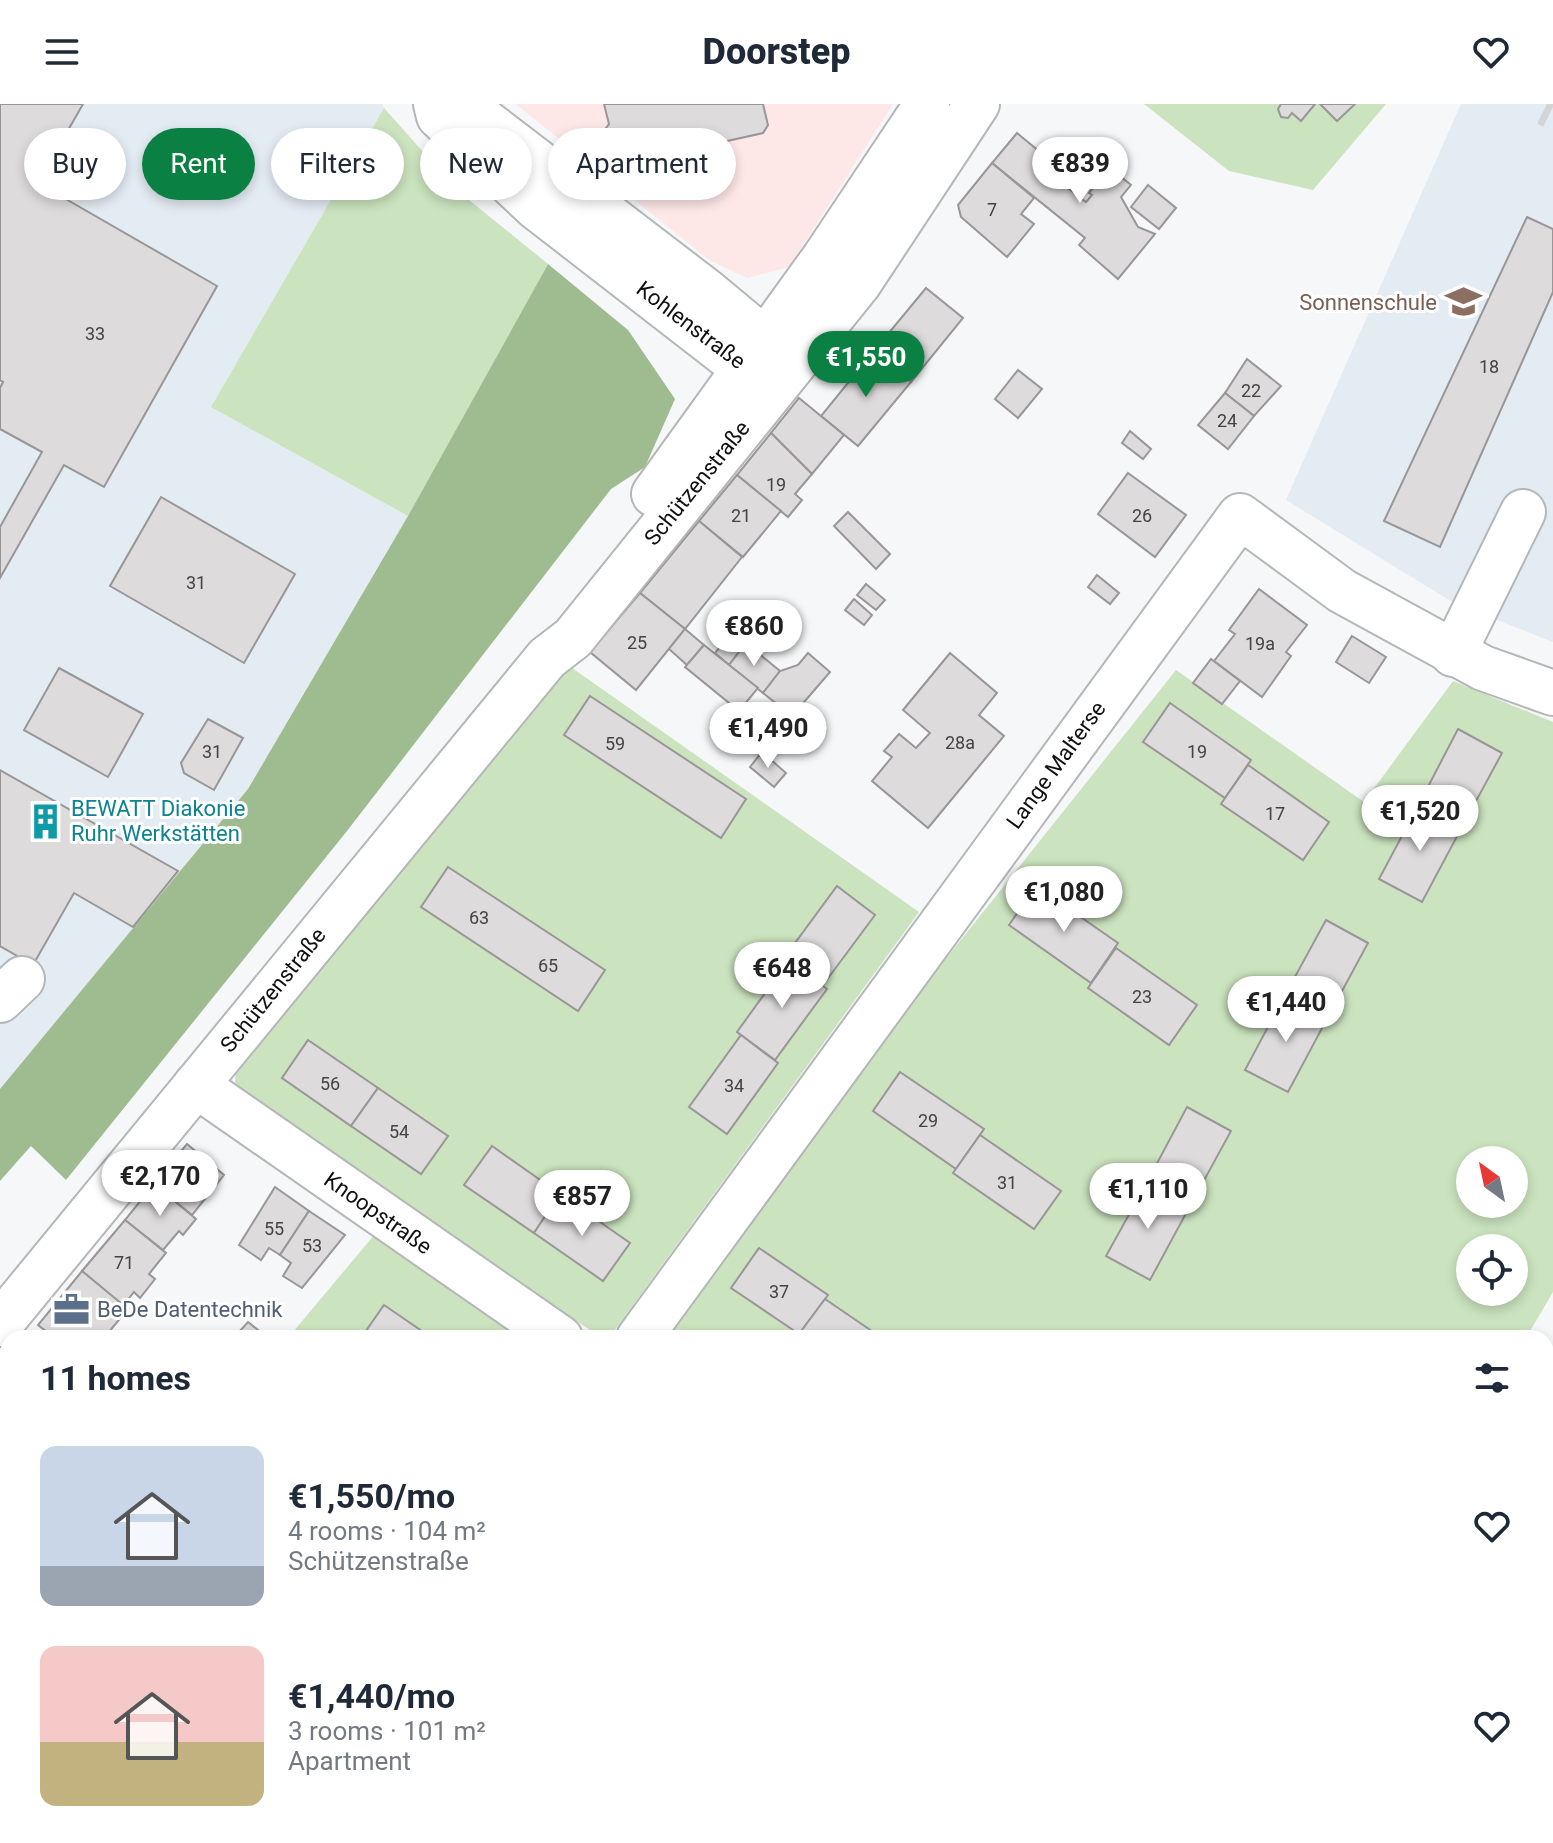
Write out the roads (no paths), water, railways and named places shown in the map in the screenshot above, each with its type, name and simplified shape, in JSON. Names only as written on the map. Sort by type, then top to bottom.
[{"type":"street","name":"Kohlenstraße","points":[[436,104],[439,116],[536,207],[765,361]]},
{"type":"street","name":"Kohlenstraße","points":[[462,104],[765,361]]},
{"type":"street","name":"Schützenstraße","points":[[0,1324],[547,658],[573,638],[765,361],[927,104]]},
{"type":"street","name":"Schützenstraße","points":[[765,361],[859,283],[977,104]]},
{"type":"street","points":[[1453,654],[1523,512]]},
{"type":"street","name":"Lange Malterse","points":[[645,1330],[1240,516],[1342,591],[1453,654],[1553,693]]},
{"type":"street","name":"Knoopstraße","points":[[196,1085],[548,1330]]},
{"type":"tunnel","points":[[1547,104],[1553,107]]},
{"type":"place","name":"Sonnenschule","points":[[1463,302]]},
{"type":"place","name":"BEWATT Diakonie Ruhr Werkstätten","points":[[45,821]]},
{"type":"place","name":"BeDe Datentechnik","points":[[71,1309]]}]
